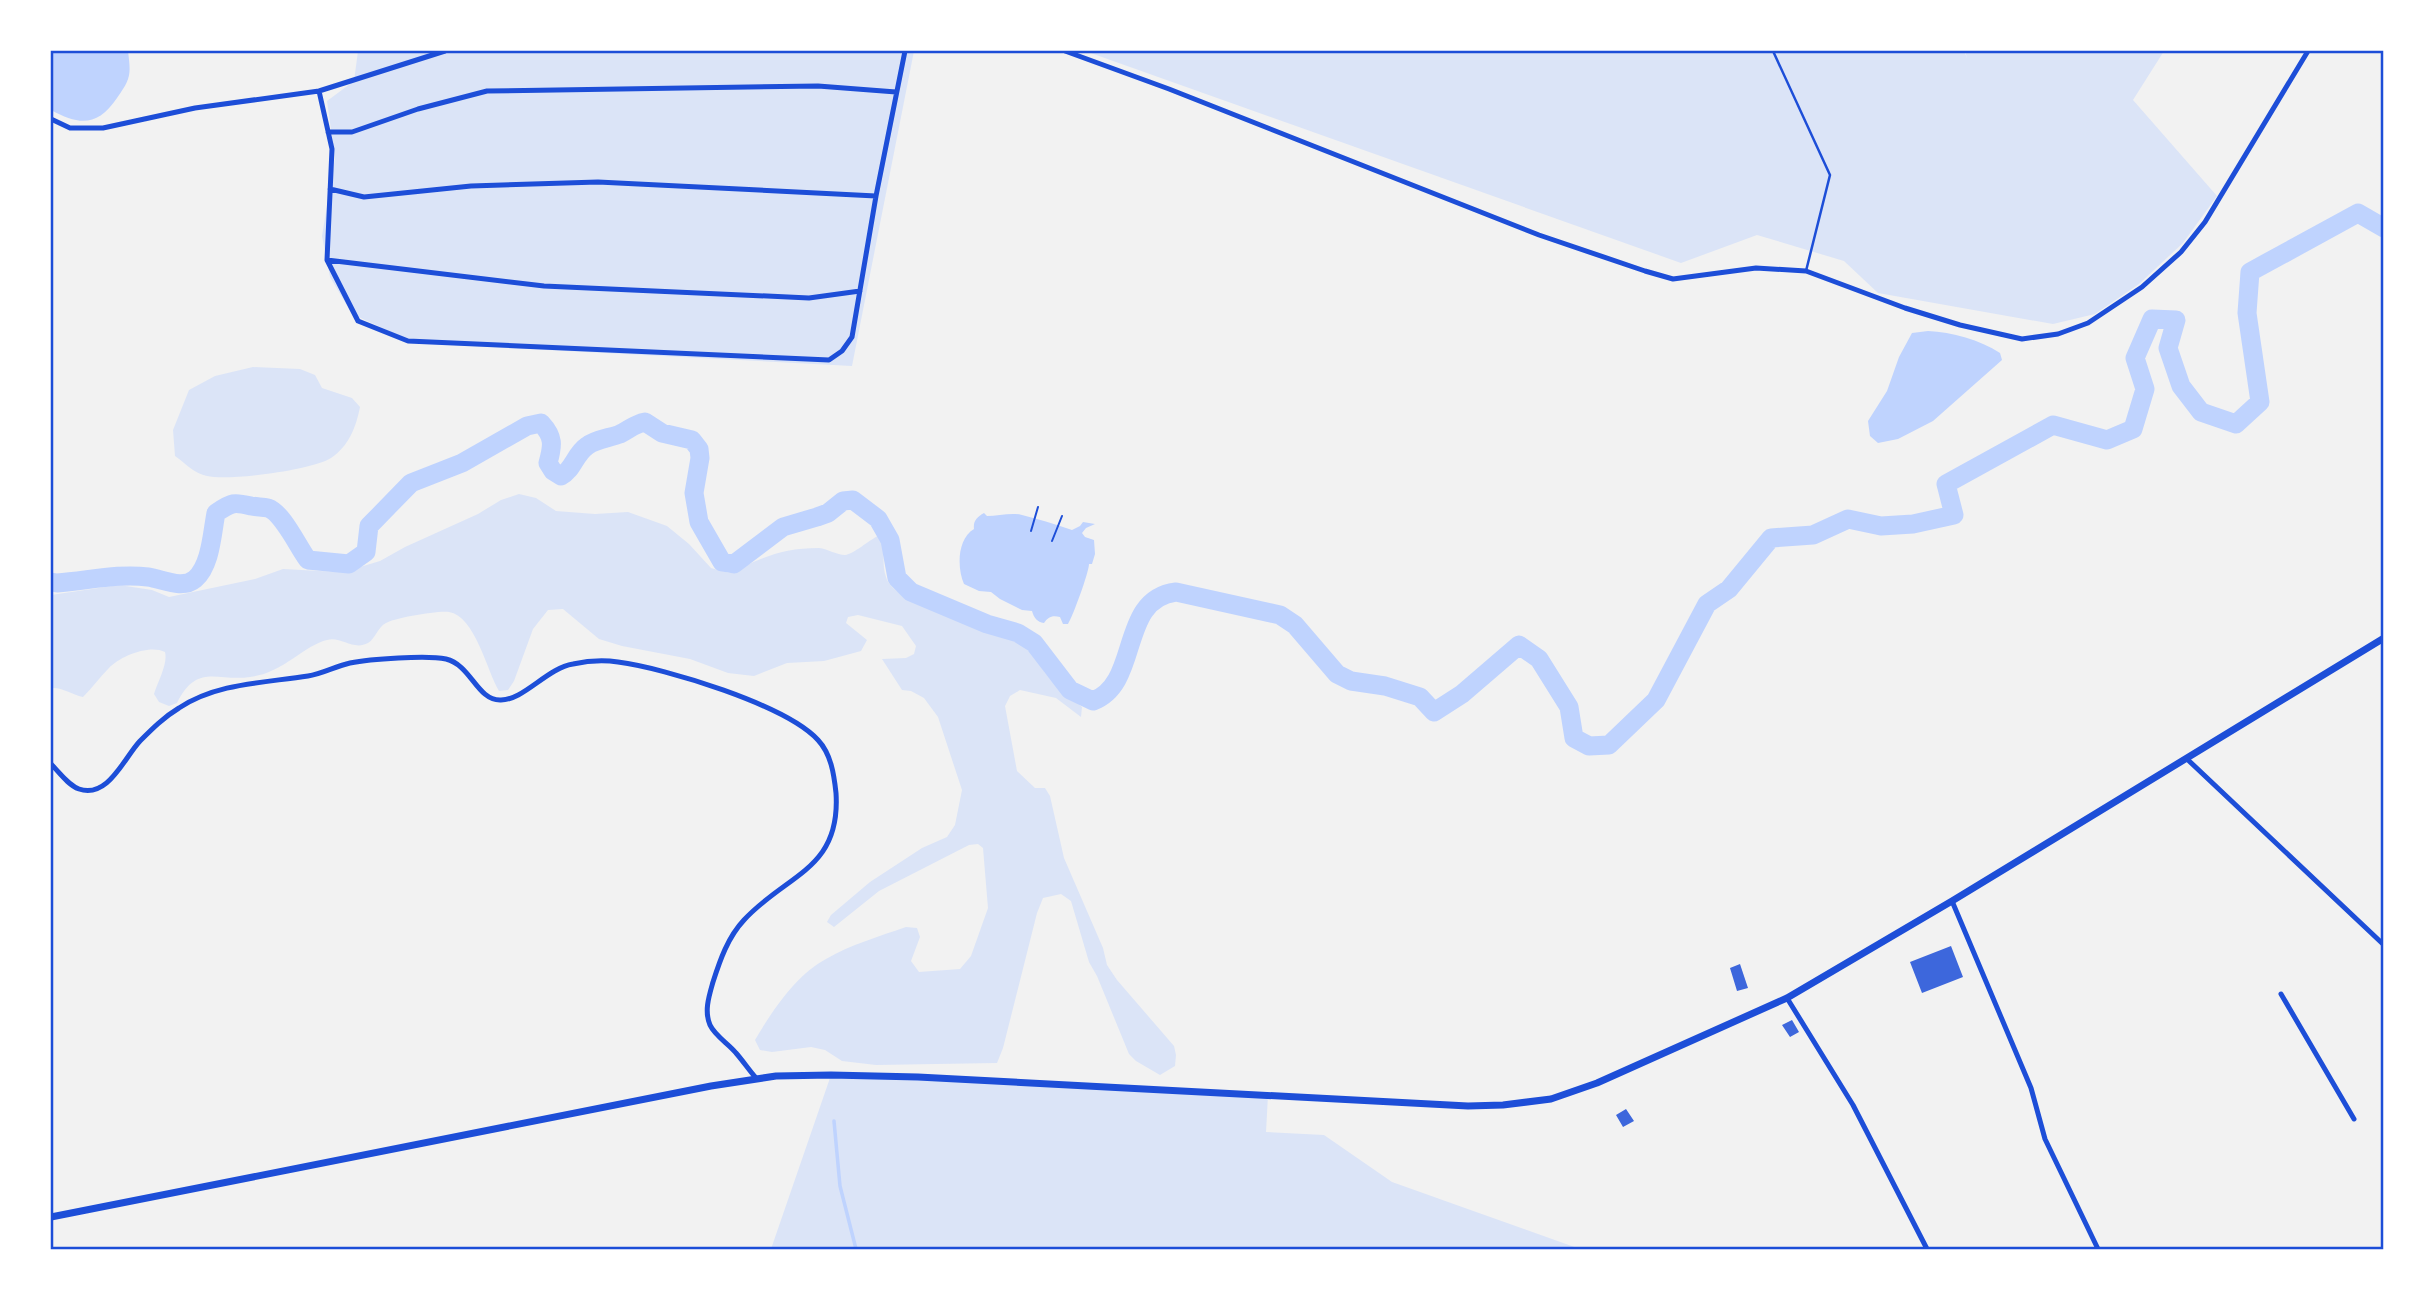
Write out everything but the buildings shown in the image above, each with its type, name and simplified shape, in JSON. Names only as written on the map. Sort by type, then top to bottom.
[{"type":"street","points":[[51,119],[70,128],[103,128],[184,109],[319,91],[445,51]]},
{"type":"street","points":[[319,91],[331,149],[327,260],[358,321],[408,341],[829,360],[842,351],[852,337],[905,51]]},
{"type":"street","points":[[1065,51],[1182,94],[1539,235],[1645,271],[1673,279],[1756,268],[1806,271],[1905,308],[2022,339],[2058,334],[2088,323],[2142,287],[2181,252],[2201,228],[2308,51]]},
{"type":"street","points":[[328,132],[352,132],[418,109],[487,91],[818,86],[896,92]]},
{"type":"street","points":[[330,189],[363,197],[471,186],[598,182],[876,196]]},
{"type":"street","points":[[327,260],[544,286],[809,298],[860,291]]},
{"type":"street","points":[[51,1217],[756,1078],[831,1075],[918,1077],[1468,1106],[1551,1099],[1597,1083],[1787,998],[1952,901],[2384,638]]},
{"type":"street","points":[[51,764],[76,788],[89,791],[101,787],[113,777],[138,744],[159,723],[199,696],[219,689],[311,676],[366,660],[443,659],[456,663],[467,671],[482,693],[501,701],[559,668],[571,664],[613,662],[667,673],[776,711],[805,727],[820,742],[831,760],[837,805],[830,838],[812,866],[744,919],[730,939],[706,1005],[710,1027],[756,1078]]},
{"type":"street","points":[[2187,759],[2384,945]]},
{"type":"street","points":[[1952,901],[2031,1088],[2045,1139],[2098,1249]]},
{"type":"street","points":[[2281,994],[2354,1118]]},
{"type":"street","points":[[1787,998],[1853,1105],[1927,1249]]},
{"type":"lane","points":[[1773,51],[1830,175],[1806,271]]},
{"type":"path","points":[[1031,531],[1038,507]]},
{"type":"path","points":[[1052,541],[1062,516]]},
{"type":"shaded area","points":[[358,51],[914,51],[852,366],[415,343],[352,314],[330,277],[322,236],[335,158],[327,101],[354,81]]},
{"type":"shaded area","points":[[1085,51],[1964,51],[1967,58],[1965,51],[2164,51],[2133,100],[2217,196],[2183,243],[2139,284],[2095,314],[2053,324],[1878,293],[1844,261],[1757,235],[1681,263]]},
{"type":"shaded area","points":[[253,367],[300,369],[315,375],[322,388],[352,398],[360,407],[354,429],[343,448],[331,458],[307,467],[233,477],[203,475],[175,456],[173,430],[189,390],[215,376]]},
{"type":"shaded area","points":[[519,494],[536,498],[556,511],[595,514],[628,512],[667,526],[689,544],[711,568],[729,573],[762,558],[794,550],[819,548],[845,555],[878,536],[884,539],[885,573],[893,588],[925,607],[1006,636],[1028,649],[1050,679],[1082,707],[1081,717],[1056,698],[1020,690],[1010,696],[1005,706],[1017,771],[1035,788],[1045,788],[1050,796],[1064,858],[1103,948],[1107,965],[1174,1046],[1175,1066],[1160,1075],[1129,1054],[1089,962],[1071,901],[1061,894],[1043,898],[1037,913],[997,1063],[876,1065],[842,1061],[825,1050],[811,1047],[772,1052],[760,1050],[755,1040],[777,1006],[805,974],[826,959],[855,945],[906,927],[917,928],[920,937],[911,961],[919,972],[960,969],[971,956],[988,908],[983,848],[978,844],[969,845],[879,891],[834,927],[827,922],[831,915],[870,882],[922,848],[947,837],[955,825],[962,790],[938,717],[924,698],[911,691],[902,690],[882,659],[906,658],[914,654],[916,646],[902,626],[858,615],[848,617],[846,623],[867,640],[861,651],[824,661],[787,663],[754,676],[728,673],[690,659],[599,639],[563,609],[548,610],[533,629],[514,681],[508,690],[499,691],[466,623],[449,612],[436,612],[386,623],[363,645],[332,639],[321,642],[261,675],[200,678],[192,682],[177,703],[169,706],[159,702],[154,694],[165,662],[165,652],[159,650],[144,650],[120,659],[83,697],[51,688],[51,595],[119,585],[152,590],[169,597],[255,579],[283,569],[339,572],[380,561],[478,514],[501,500]]},
{"type":"shaded area","points":[[831,1075],[1268,1095],[1266,1132],[1324,1135],[1392,1182],[1580,1249],[771,1249]]},
{"type":"water","points":[[51,51],[128,51],[130,71],[127,81],[103,114],[88,120],[71,119],[51,110]]},
{"type":"water","points":[[1928,331],[1975,341],[2000,353],[2002,360],[1933,421],[1898,439],[1878,443],[1870,436],[1868,421],[1887,391],[1899,357],[1912,333]]},
{"type":"water","points":[[984,513],[987,516],[1018,514],[1072,530],[1083,522],[1095,524],[1082,533],[1094,540],[1095,554],[1068,624],[1063,624],[1057,616],[1050,617],[1044,623],[1039,622],[1032,611],[1022,610],[991,592],[979,591],[964,584],[960,570],[960,554],[964,540],[974,529],[976,520]]},
{"type":"waterway","points":[[51,582],[125,576],[148,577],[178,584],[190,582],[204,566],[216,513],[237,504],[274,511],[285,523],[308,560],[349,564],[366,552],[369,526],[411,483],[462,463],[527,426],[541,423],[545,428],[551,442],[548,463],[553,471],[561,476],[583,449],[645,422],[662,433],[692,440],[699,449],[694,493],[699,522],[722,562],[734,564],[783,527],[828,513],[843,501],[853,500],[878,519],[890,540],[897,578],[911,592],[987,624],[1018,633],[1034,643],[1070,690],[1093,701],[1108,691],[1118,677],[1145,609],[1158,598],[1176,592],[1280,615],[1295,625],[1337,674],[1351,681],[1385,686],[1420,697],[1434,712],[1462,694],[1519,645],[1539,659],[1569,707],[1574,738],[1589,746],[1609,745],[1656,700],[1707,604],[1729,589],[1771,538],[1813,535],[1848,519],[1881,526],[1913,524],[1954,515],[1946,484],[2053,425],[2107,440],[2133,429],[2145,389],[2135,358],[2152,319],[2176,320],[2168,348],[2181,386],[2201,412],[2236,424],[2260,402],[2247,313],[2250,272],[2358,213],[2384,228]]},
{"type":"waterway","points":[[834,1121],[840,1186],[856,1249]]}]
